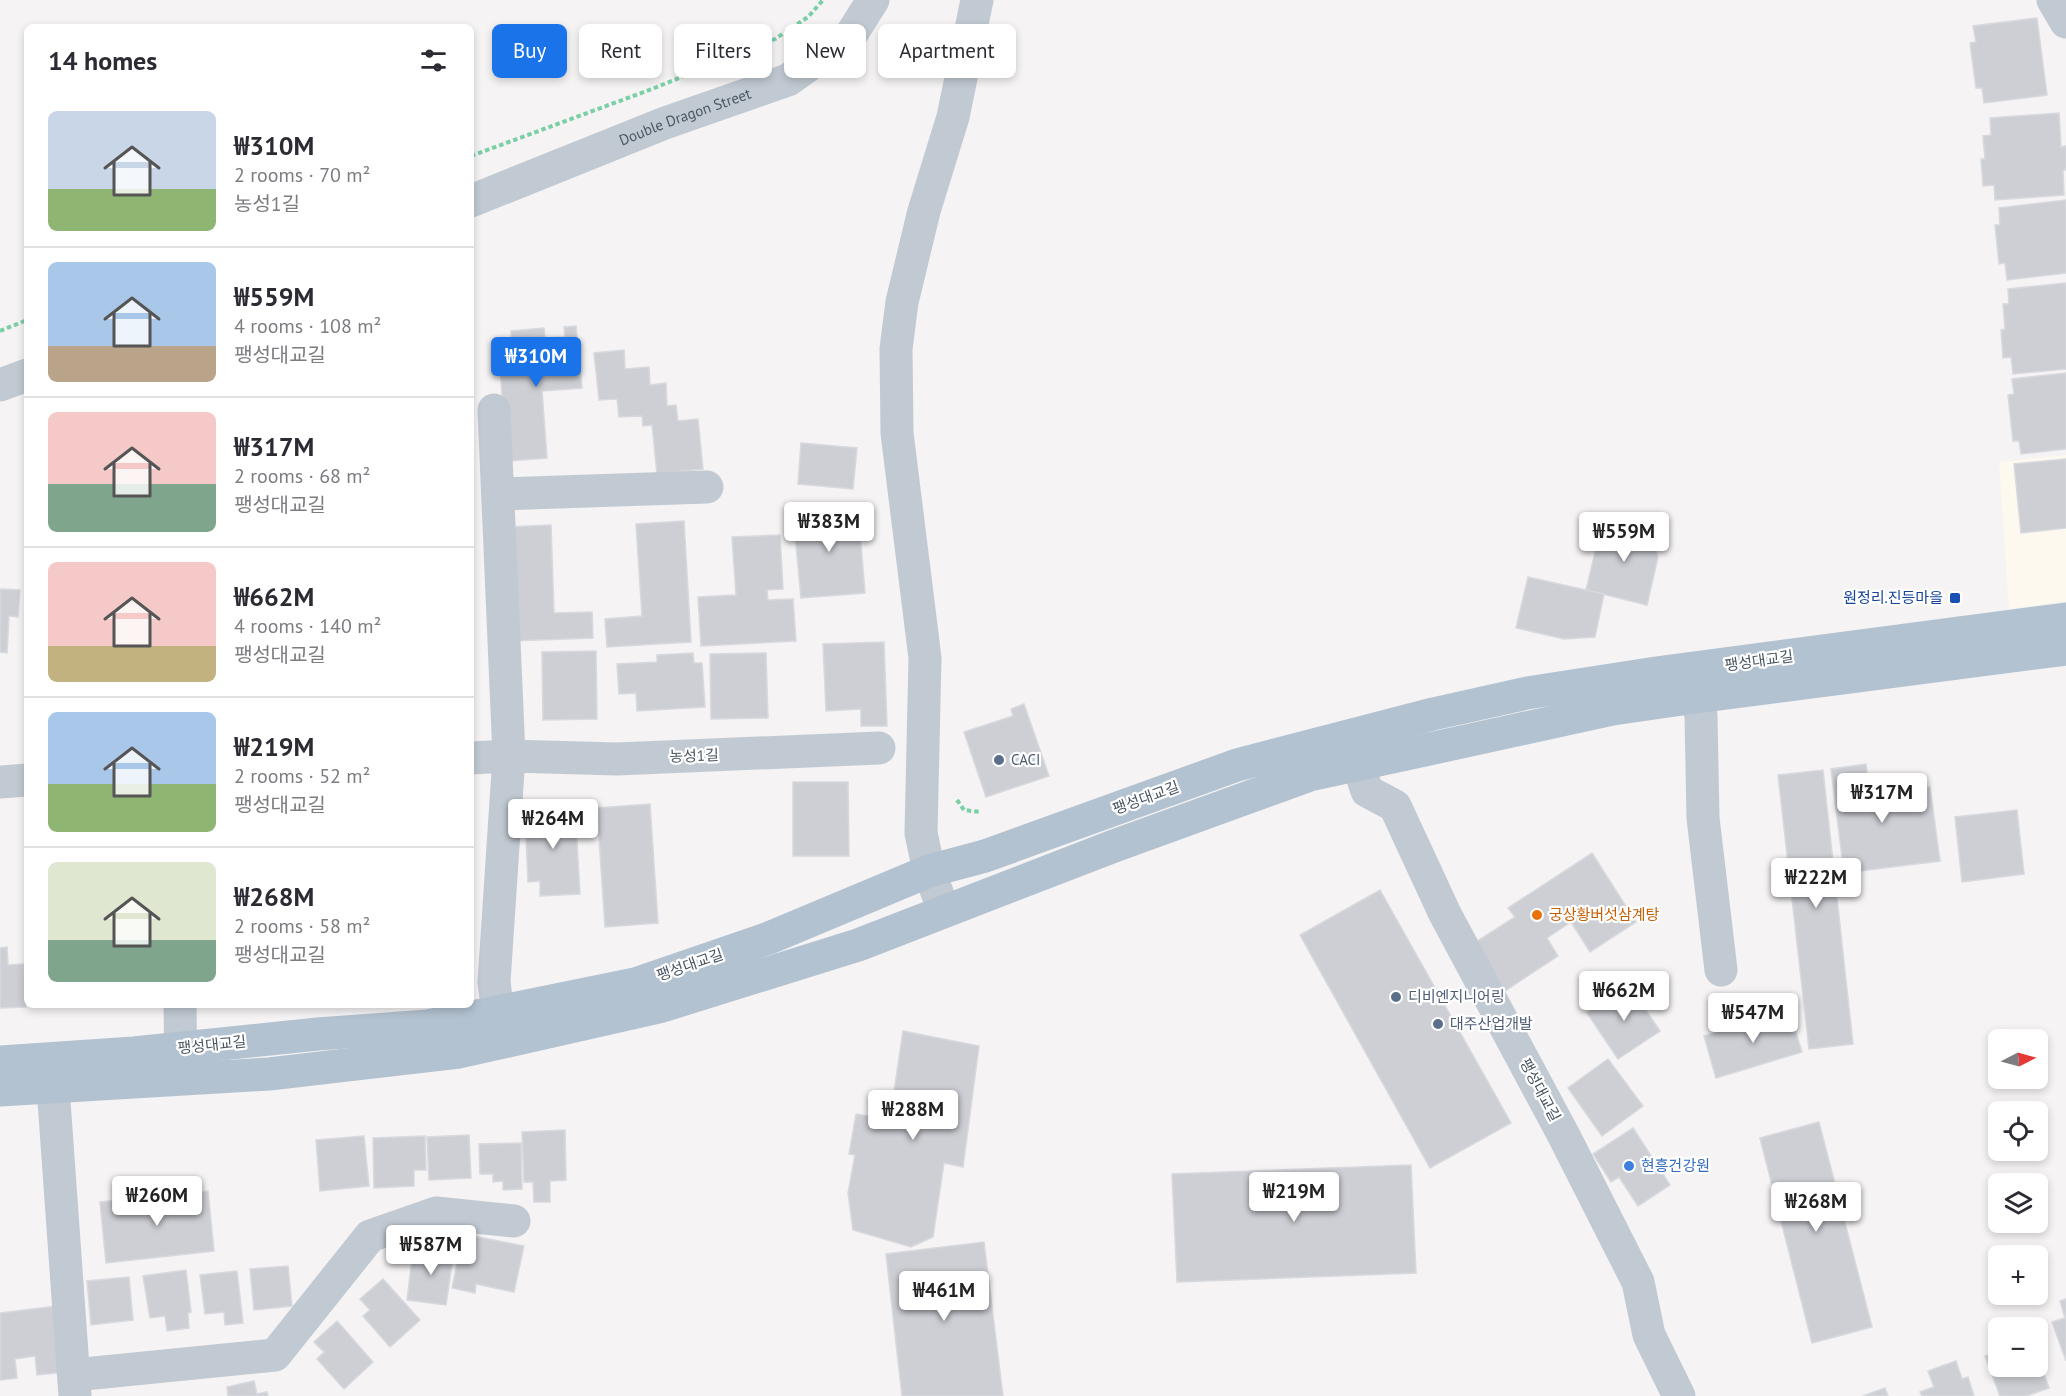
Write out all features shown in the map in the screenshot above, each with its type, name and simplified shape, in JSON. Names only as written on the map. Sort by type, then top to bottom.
[{"type":"main road","name":"팽성대교길","points":[[0,1062],[52,1072],[180,1064],[318,1034],[428,1026],[503,1027],[769,938],[929,872],[985,856],[1237,765],[1354,750],[1433,714],[1527,693],[1696,683],[1957,632],[2066,619]]},
{"type":"main road","points":[[1696,683],[2066,649]]},
{"type":"main road","points":[[503,1027],[659,1007],[858,945],[1114,846],[1310,775],[1354,750]]},
{"type":"main road","points":[[0,1090],[52,1072]]},
{"type":"street","name":"Double Dragon Street","points":[[474,200],[665,123],[788,80],[851,35],[873,0]]},
{"type":"street","points":[[944,911],[929,872],[921,833],[925,658],[897,433],[896,349],[903,302],[924,211],[953,117],[976,0]]},
{"type":"street","points":[[2053,0],[2066,22]]},
{"type":"street","points":[[0,385],[24,376]]},
{"type":"street","points":[[494,410],[509,756],[494,982],[503,1027]]},
{"type":"street","points":[[498,494],[707,487]]},
{"type":"street","points":[[1696,683],[1701,716],[1703,818],[1721,970]]},
{"type":"street","name":"농성1길","points":[[474,758],[509,756],[617,759],[879,748]]},
{"type":"street","name":"팽성대교길","points":[[1354,750],[1367,791],[1395,806],[1445,914],[1563,1134],[1638,1282],[1649,1335],[1679,1396]]},
{"type":"street","points":[[0,782],[24,780]]},
{"type":"street","points":[[180,1008],[180,1064]]},
{"type":"street","points":[[52,1072],[75,1386],[275,1355],[370,1236],[436,1213],[514,1221]]},
{"type":"path","points":[[474,155],[652,89],[775,39],[808,17],[824,0]]},
{"type":"path","points":[[0,331],[24,321]]},
{"type":"shaded area","points":[[2066,455],[2066,601],[2009,609],[1999,462]]},
{"type":"building","points":[[2037,18],[2047,95],[1984,103],[1982,88],[1976,88],[1970,43],[1976,42],[1973,26]]},
{"type":"building","points":[[2059,113],[2061,147],[2066,146],[2066,170],[2063,170],[2064,195],[1995,200],[1994,185],[1983,186],[1981,159],[1985,159],[1983,136],[1991,135],[1990,118]]},
{"type":"building","points":[[2066,200],[2066,273],[2007,280],[2005,263],[1999,264],[1995,225],[2000,225],[1999,208]]},
{"type":"building","points":[[2066,283],[2066,369],[2013,374],[2011,357],[2003,358],[2001,330],[2005,329],[2003,304],[2009,304],[2008,289]]},
{"type":"building","points":[[576,326],[582,388],[542,391],[547,458],[507,461],[500,368],[533,365],[531,349],[512,351],[511,331],[544,328],[545,338],[565,337],[564,327]]},
{"type":"building","points":[[624,350],[625,369],[649,367],[650,385],[666,383],[667,406],[676,405],[678,421],[698,419],[703,469],[657,474],[652,425],[643,426],[642,416],[619,417],[617,399],[599,400],[594,353]]},
{"type":"building","points":[[2066,373],[2066,449],[2021,454],[2019,441],[2013,441],[2008,395],[2014,394],[2012,379]]},
{"type":"building","points":[[801,443],[857,448],[853,489],[798,484]]},
{"type":"building","points":[[2066,459],[2066,528],[2021,533],[2014,464]]},
{"type":"building","points":[[858,507],[865,593],[801,598],[793,513]]},
{"type":"building","points":[[1603,519],[1650,530],[1658,557],[1647,605],[1586,590]]},
{"type":"building","points":[[684,521],[691,642],[607,647],[605,619],[642,616],[636,524]]},
{"type":"building","points":[[551,525],[554,613],[592,612],[593,638],[511,641],[508,527]]},
{"type":"building","points":[[780,535],[783,589],[767,590],[768,600],[793,599],[796,641],[701,646],[698,597],[736,595],[732,537]]},
{"type":"building","points":[[1528,577],[1604,594],[1595,637],[1564,639],[1516,628]]},
{"type":"building","points":[[0,589],[20,590],[18,617],[9,616],[7,653],[0,652]]},
{"type":"building","points":[[884,642],[887,726],[861,726],[861,709],[826,711],[823,644]]},
{"type":"building","points":[[596,651],[597,719],[543,720],[542,652]]},
{"type":"building","points":[[693,653],[694,663],[702,663],[705,707],[637,711],[636,693],[619,694],[617,664],[657,662],[657,655]]},
{"type":"building","points":[[766,653],[768,718],[711,719],[710,654]]},
{"type":"building","points":[[1024,704],[1049,776],[986,797],[964,732],[1013,716],[1011,709]]},
{"type":"building","points":[[1866,764],[1870,795],[1930,787],[1940,861],[1844,873],[1831,769]]},
{"type":"building","points":[[1823,770],[1853,1044],[1809,1049],[1778,775]]},
{"type":"building","points":[[793,782],[848,782],[849,856],[793,856]]},
{"type":"building","points":[[650,804],[658,923],[605,927],[597,808]]},
{"type":"building","points":[[575,806],[580,894],[540,896],[540,881],[528,882],[526,836],[530,836],[528,808]]},
{"type":"building","points":[[2017,810],[2024,874],[1962,882],[1955,817]]},
{"type":"building","points":[[1592,853],[1636,922],[1590,952],[1571,922],[1547,938],[1558,956],[1499,995],[1468,947],[1515,917],[1508,908]]},
{"type":"building","points":[[1380,890],[1511,1123],[1430,1168],[1300,935]]},
{"type":"building","points":[[7,947],[8,965],[24,964],[24,1007],[0,1008],[0,948]]},
{"type":"building","points":[[1629,985],[1660,1031],[1618,1059],[1587,1013]]},
{"type":"building","points":[[1789,1010],[1802,1052],[1716,1078],[1704,1036]]},
{"type":"building","points":[[903,1031],[979,1046],[963,1167],[944,1163],[933,1237],[911,1247],[853,1230],[848,1193],[855,1155],[849,1154],[856,1114],[890,1119]]},
{"type":"building","points":[[1608,1059],[1643,1106],[1602,1136],[1568,1088]]},
{"type":"building","points":[[1819,1122],[1872,1327],[1812,1343],[1760,1138]]},
{"type":"building","points":[[1633,1128],[1670,1185],[1638,1206],[1619,1177],[1611,1182],[1593,1154]]},
{"type":"building","points":[[565,1130],[566,1180],[550,1181],[550,1202],[534,1202],[533,1182],[524,1182],[522,1132]]},
{"type":"building","points":[[469,1135],[471,1178],[429,1180],[427,1137]]},
{"type":"building","points":[[364,1136],[369,1186],[320,1191],[316,1140]]},
{"type":"building","points":[[425,1136],[426,1170],[414,1170],[414,1186],[374,1188],[373,1138]]},
{"type":"building","points":[[521,1143],[522,1189],[503,1190],[503,1181],[493,1182],[493,1174],[480,1174],[479,1144]]},
{"type":"building","points":[[1411,1165],[1416,1273],[1177,1282],[1172,1174]]},
{"type":"building","points":[[208,1191],[214,1251],[106,1263],[100,1202]]},
{"type":"building","points":[[463,1234],[524,1246],[514,1292],[476,1284],[475,1293],[452,1288]]},
{"type":"building","points":[[984,1242],[1003,1396],[902,1396],[886,1254]]},
{"type":"building","points":[[423,1246],[454,1250],[446,1305],[407,1300],[412,1259],[421,1260]]},
{"type":"building","points":[[288,1266],[292,1306],[254,1310],[250,1269]]},
{"type":"building","points":[[186,1270],[191,1312],[188,1313],[189,1328],[167,1331],[165,1316],[150,1318],[143,1276]]},
{"type":"building","points":[[237,1271],[243,1323],[225,1325],[224,1312],[205,1314],[200,1275]]},
{"type":"building","points":[[129,1277],[133,1320],[91,1325],[87,1281]]},
{"type":"building","points":[[383,1279],[420,1320],[390,1347],[363,1316],[370,1310],[360,1299]]},
{"type":"building","points":[[2066,1299],[2066,1361],[2052,1322],[2065,1318],[2060,1301]]},
{"type":"building","points":[[57,1306],[65,1372],[37,1375],[35,1356],[15,1359],[17,1378],[0,1380],[0,1313]]},
{"type":"building","points":[[337,1321],[373,1362],[344,1389],[317,1359],[324,1352],[314,1342]]},
{"type":"building","points":[[1956,1361],[1962,1379],[1968,1377],[1974,1396],[1922,1396],[1920,1392],[1934,1387],[1928,1371]]},
{"type":"building","points":[[1993,1377],[2045,1377],[2049,1388],[2026,1396],[2000,1396]]},
{"type":"building","points":[[254,1381],[257,1394],[267,1392],[268,1396],[228,1396],[227,1387]]},
{"type":"building","points":[[1885,1388],[1888,1396],[1863,1396]]},
{"type":"place","name":"원정리.진등마을","points":[[1955,598]]},
{"type":"place","name":"CACI","points":[[999,760]]},
{"type":"place","name":"궁상황버섯삼계탕","points":[[1537,915]]},
{"type":"place","name":"디비엔지니어링","points":[[1396,997]]},
{"type":"place","name":"대주산업개발","points":[[1438,1024]]},
{"type":"place","name":"현흥건강원","points":[[1629,1166]]}]
